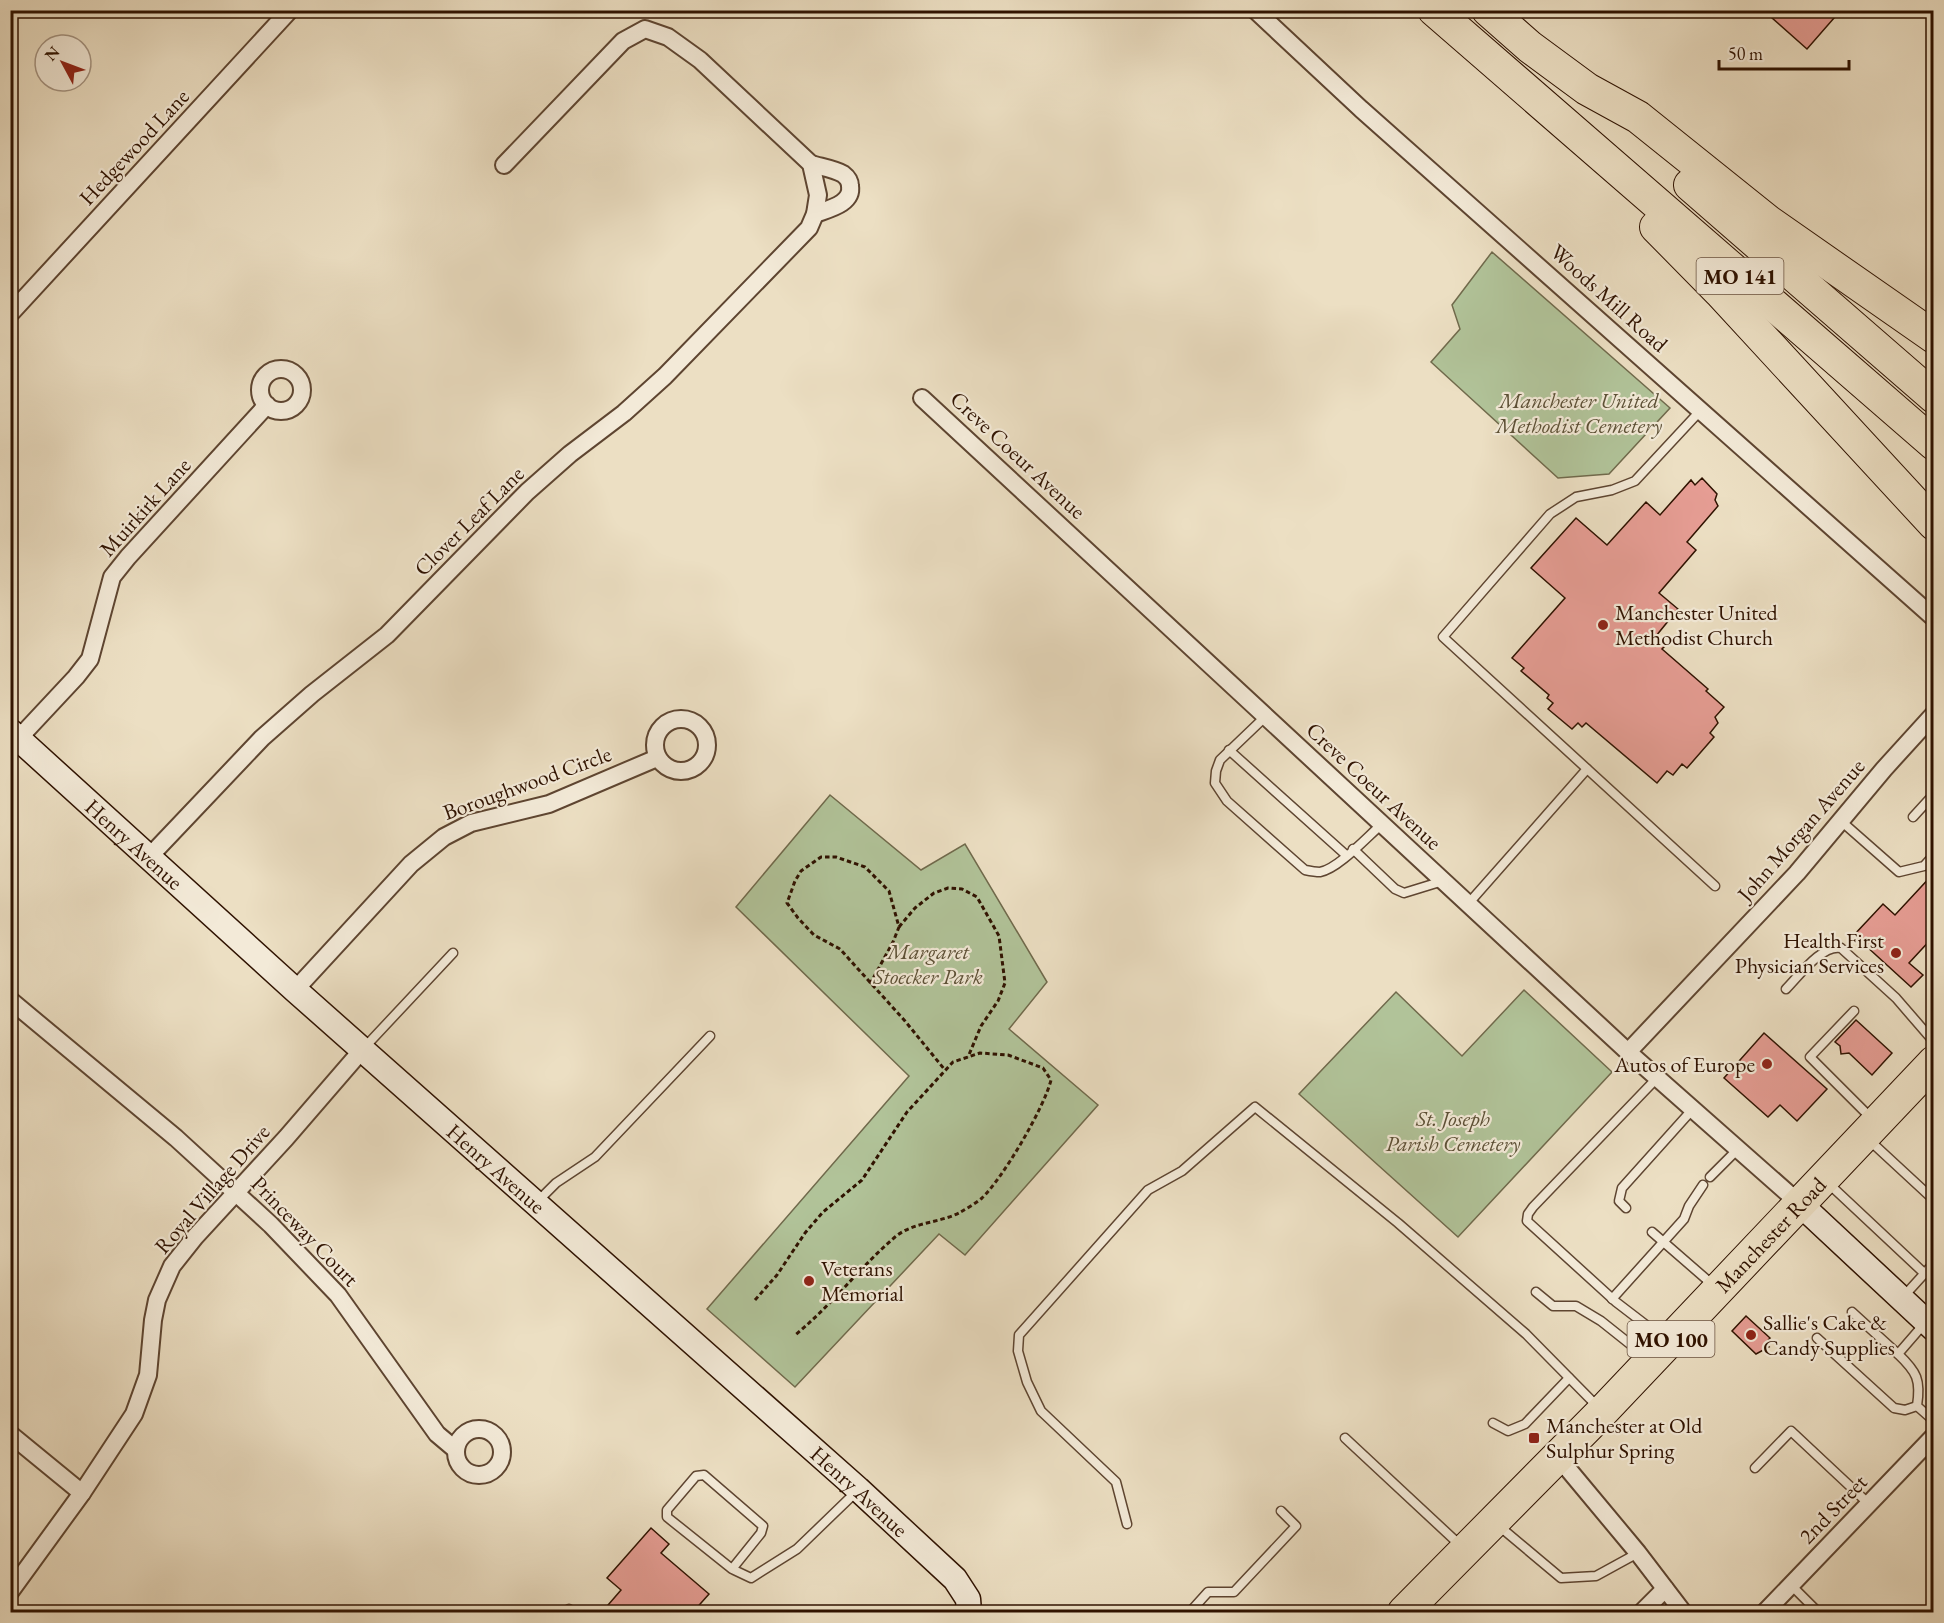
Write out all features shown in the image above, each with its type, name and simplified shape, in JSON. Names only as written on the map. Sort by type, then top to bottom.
[{"type":"highway","name":"MO 141","points":[[1434,10],[1934,444]]},
{"type":"highway","name":"MO 141","points":[[1488,10],[1530,47],[1587,89],[1679,176],[1934,397]]},
{"type":"highway","points":[[1587,89],[1638,117],[1769,222],[1934,337]]},
{"type":"highway","points":[[1546,108],[1934,524]]},
{"type":"highway","name":"Manchester Road","points":[[1404,1612],[1602,1412],[1870,1128],[1926,1074]]},
{"type":"street","name":"Hedgewood Lane","points":[[10,314],[290,10]]},
{"type":"street","name":"Woods Mill Road","points":[[1256,10],[1361,109],[1934,618]]},
{"type":"street","points":[[504,165],[623,41],[645,30],[669,37],[700,60],[811,164],[842,173],[846,177],[851,188],[849,197],[815,214]]},
{"type":"street","points":[[811,164],[818,195],[815,214]]},
{"type":"street","name":"Clover Leaf Lane","points":[[150,856],[262,738],[312,694],[387,635],[527,492],[570,454],[624,413],[665,376],[809,228],[815,214]]},
{"type":"street","name":"Creve Coeur Avenue","points":[[922,398],[1628,1052],[1799,1203]]},
{"type":"street","name":"Muirkirk Lane","points":[[15,734],[76,677],[90,659],[112,577],[267,405]]},
{"type":"street","name":"John Morgan Avenue","points":[[1628,1052],[1797,873],[1884,769],[1934,714]]},
{"type":"street","name":"Henry Avenue","points":[[15,734],[295,990],[858,1489],[955,1579],[968,1599],[969,1612]]},
{"type":"street","name":"Boroughwood Circle","points":[[295,990],[411,864],[449,834],[471,823],[549,804],[657,758]]},
{"type":"street","name":"Princeway Court","points":[[10,1000],[176,1138],[271,1225],[338,1295],[437,1434],[456,1450]]},
{"type":"street","name":"Royal Village Drive","points":[[10,1592],[82,1493],[134,1414],[148,1376],[157,1300],[172,1266],[195,1237],[362,1050]]},
{"type":"street","points":[[1799,1203],[1901,1299],[1931,1322]]},
{"type":"street","points":[[10,1434],[82,1493]]},
{"type":"street","name":"2nd Street","points":[[1765,1612],[1934,1436]]},
{"type":"street","points":[[1558,1457],[1638,1553],[1683,1612]]},
{"type":"street","points":[[1642,1612],[1665,1589]]},
{"type":"lane","points":[[1701,410],[1635,481],[1612,490],[1576,497],[1550,514],[1443,638],[1715,886]]},
{"type":"lane","points":[[1266,716],[1220,760],[1215,783],[1227,801],[1305,870],[1318,872],[1328,870],[1382,824]]},
{"type":"lane","points":[[1229,750],[1395,889],[1404,893],[1443,881]]},
{"type":"lane","points":[[1467,904],[1587,769]]},
{"type":"lane","points":[[1913,817],[1934,794]]},
{"type":"lane","points":[[1841,820],[1899,872],[1924,866],[1934,855]]},
{"type":"lane","points":[[1786,989],[1824,951],[1834,946],[1841,948],[1896,998],[1934,1042]]},
{"type":"lane","points":[[362,1050],[453,953]]},
{"type":"lane","points":[[1854,1011],[1810,1057],[1934,1200]]},
{"type":"lane","points":[[536,1204],[556,1183],[595,1157],[710,1036]]},
{"type":"lane","points":[[1657,1078],[1533,1208],[1528,1214],[1527,1221],[1611,1299],[1659,1351]]},
{"type":"lane","points":[[1127,1524],[1116,1482],[1041,1411],[1027,1382],[1018,1351],[1019,1335],[1148,1190],[1182,1171],[1255,1107],[1398,1223],[1526,1334],[1602,1412]]},
{"type":"lane","points":[[1626,1208],[1619,1201],[1622,1188],[1692,1110]]},
{"type":"lane","points":[[1710,1177],[1738,1149]]},
{"type":"lane","points":[[1823,1178],[1924,1273]]},
{"type":"lane","points":[[1611,1299],[1684,1219],[1689,1206],[1703,1185]]},
{"type":"lane","points":[[1653,1232],[1718,1289]]},
{"type":"lane","points":[[1901,1299],[1934,1263]]},
{"type":"lane","points":[[1536,1292],[1553,1306],[1576,1306],[1659,1351]]},
{"type":"lane","points":[[1852,1312],[1910,1366],[1917,1377],[1920,1389],[1917,1406]]},
{"type":"lane","points":[[1898,1354],[1931,1322]]},
{"type":"lane","points":[[1817,1338],[1893,1408],[1905,1410],[1917,1406]]},
{"type":"lane","points":[[1493,1423],[1508,1431],[1525,1424],[1569,1378]]},
{"type":"lane","points":[[1917,1406],[1934,1421]]},
{"type":"lane","points":[[1755,1468],[1791,1431],[1869,1504]]},
{"type":"lane","points":[[1345,1438],[1466,1551]]},
{"type":"lane","points":[[732,1569],[761,1533],[763,1526],[704,1475],[696,1476],[667,1510],[667,1517],[732,1569],[751,1578],[797,1549],[858,1489]]},
{"type":"lane","points":[[1190,1612],[1208,1592],[1234,1592],[1296,1526],[1281,1511]]},
{"type":"lane","points":[[1494,1522],[1561,1578],[1596,1576],[1638,1553]]},
{"type":"lane","points":[[1791,1585],[1818,1612]]},
{"type":"path","points":[[899,927],[889,891],[865,867],[836,857],[821,858],[801,871],[787,903],[814,935],[840,949],[905,1021],[945,1070]]},
{"type":"path","points":[[870,984],[899,927],[915,908],[934,893],[948,888],[962,889],[976,897],[999,936],[1005,983],[998,1001],[981,1026],[968,1057]]},
{"type":"path","points":[[755,1300],[777,1275],[805,1233],[823,1212],[862,1180],[907,1112],[953,1062],[980,1053],[1008,1055],[1043,1068],[1051,1080],[1047,1094],[1029,1129],[982,1198],[957,1214],[919,1225],[898,1235],[794,1336]]},
{"type":"green space","name":"Manchester United Methodist Cemetery","points":[[1492,252],[1670,408],[1609,474],[1558,478],[1431,362],[1460,329],[1452,305]]},
{"type":"green space","name":"Margaret Stoecker Park","points":[[830,795],[921,870],[965,844],[1047,982],[1009,1029],[1098,1105],[965,1255],[939,1234],[795,1387],[707,1309],[909,1076],[736,907]]},
{"type":"green space","name":"St. Joseph Parish Cemetery","points":[[1524,990],[1612,1072],[1458,1237],[1299,1094],[1396,992],[1462,1056]]},
{"type":"building","points":[[1763,10],[1841,10],[1807,49]]},
{"type":"building","name":"Manchester United Methodist Church","points":[[1702,478],[1717,494],[1715,500],[1718,506],[1687,542],[1696,550],[1659,593],[1678,609],[1656,636],[1666,645],[1662,649],[1708,689],[1706,691],[1724,707],[1715,717],[1718,723],[1710,733],[1714,737],[1687,768],[1682,764],[1673,775],[1667,771],[1657,783],[1586,723],[1582,727],[1578,723],[1572,729],[1548,709],[1553,703],[1547,698],[1549,695],[1521,671],[1524,668],[1512,658],[1565,598],[1531,568],[1576,518],[1607,545],[1646,502],[1660,515],[1691,480],[1695,485]]},
{"type":"building","name":"Health First Physician Services","points":[[1934,873],[1934,936],[1909,963],[1923,975],[1911,987],[1854,935],[1883,904],[1895,915]]},
{"type":"building","points":[[1856,1020],[1892,1053],[1872,1075],[1849,1053],[1841,1054],[1840,1046],[1835,1042]]},
{"type":"building","name":"Autos of Europe","points":[[1764,1033],[1827,1089],[1797,1121],[1780,1105],[1768,1117],[1724,1078]]},
{"type":"building","name":"Sallie's Cake & Candy Supplies","points":[[1746,1316],[1770,1338],[1765,1344],[1769,1347],[1756,1354],[1732,1331]]},
{"type":"building","points":[[651,1528],[669,1544],[661,1553],[709,1594],[693,1612],[602,1612],[621,1590],[607,1578]]},
{"type":"place","name":"Manchester United Methodist Church","points":[[1603,625]]},
{"type":"place","name":"Health First Physician Services","points":[[1896,953]]},
{"type":"place","name":"Autos of Europe","points":[[1767,1064]]},
{"type":"place","name":"Veterans Memorial","points":[[809,1281]]},
{"type":"place","name":"Sallie's Cake & Candy Supplies","points":[[1751,1335]]},
{"type":"place","name":"Manchester at Old Sulphur Spring","points":[[1534,1438]]}]
